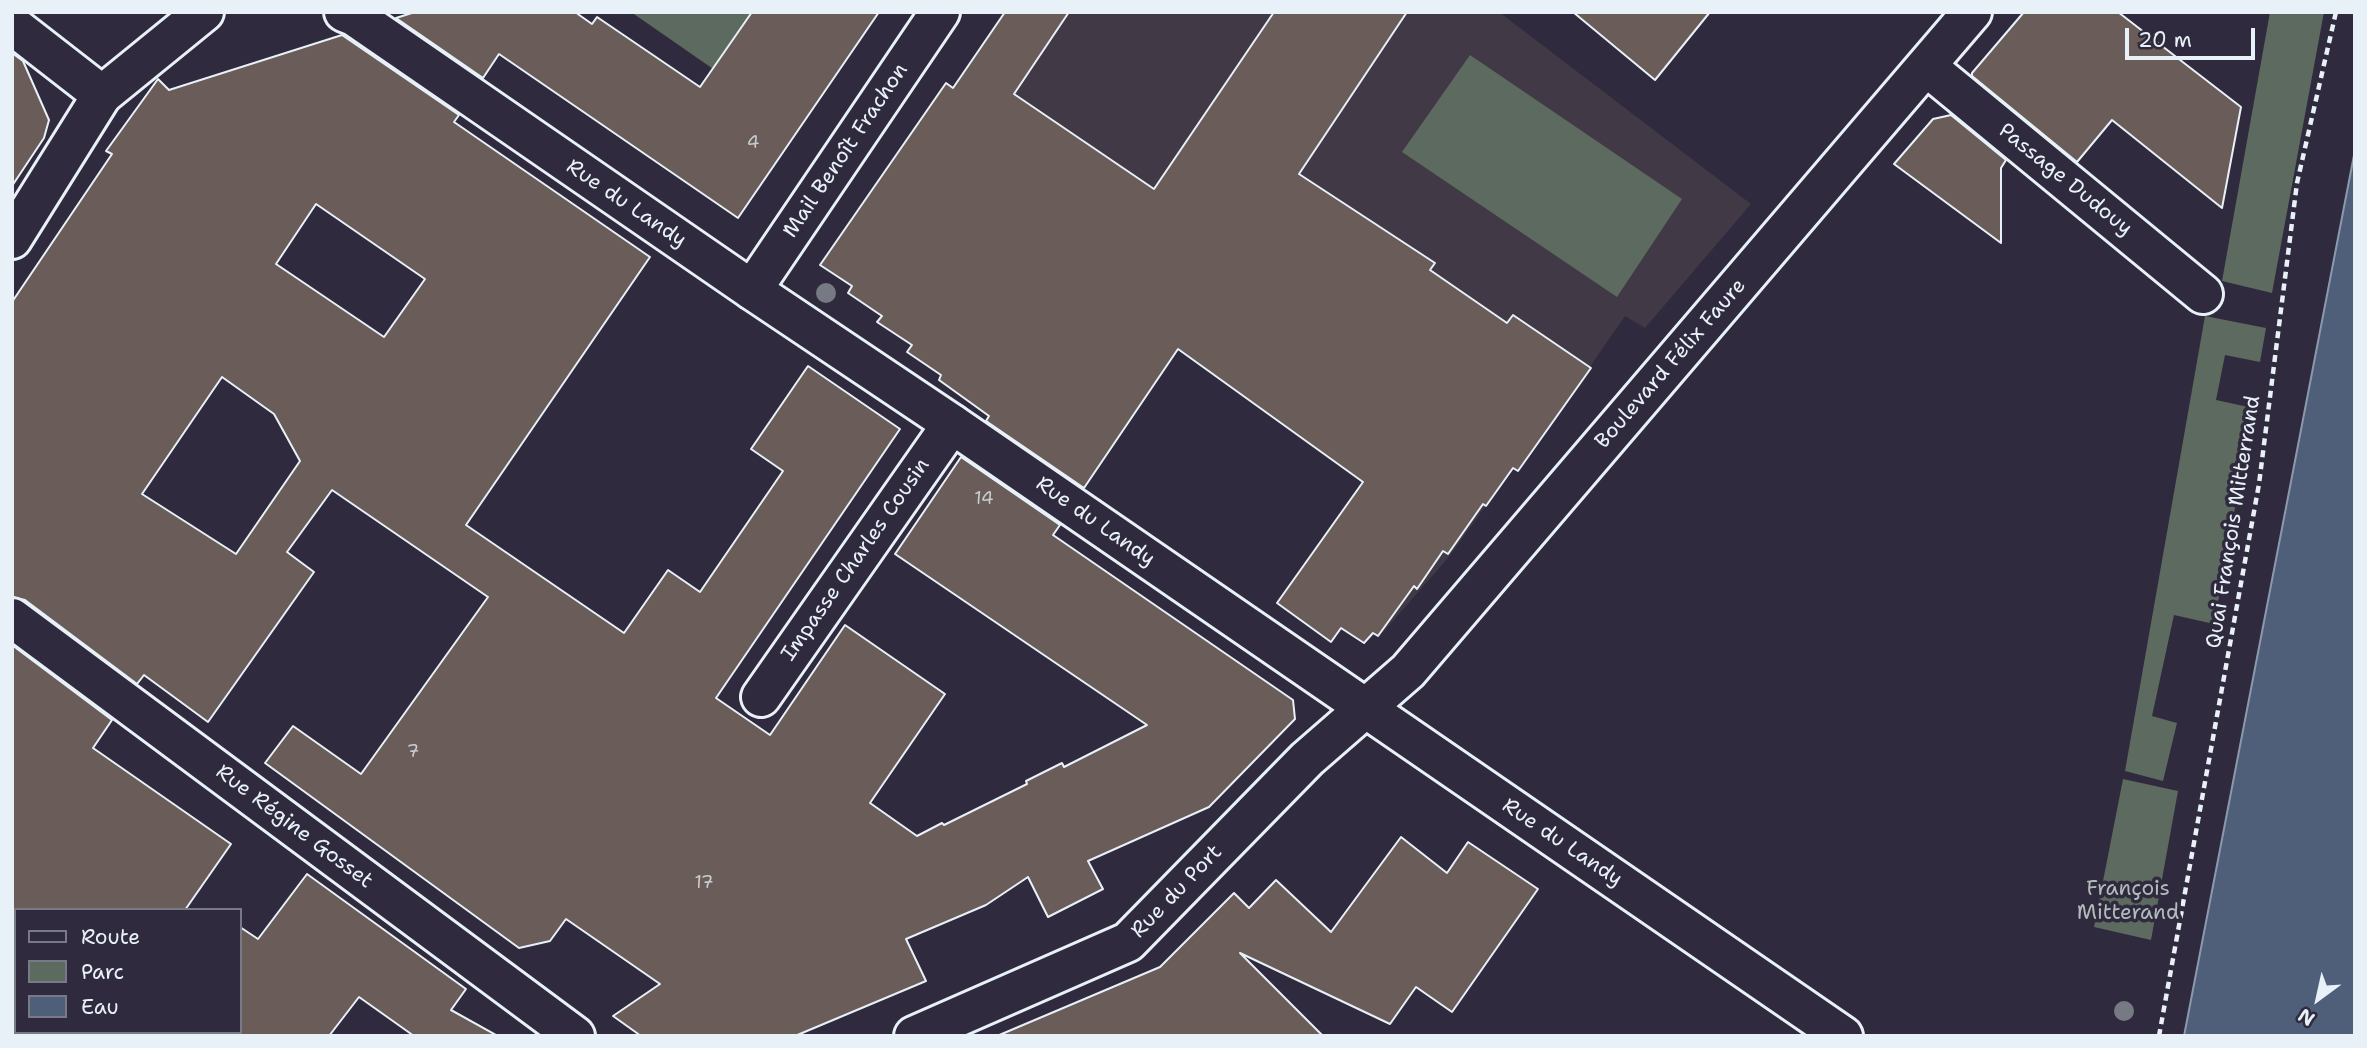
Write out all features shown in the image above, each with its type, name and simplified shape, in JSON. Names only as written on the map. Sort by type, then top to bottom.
[{"type":"street","points":[[12,239],[102,96],[204,12]]},
{"type":"street","name":"Rue du Landy","points":[[344,12],[952,424],[1843,1036]]},
{"type":"street","name":"Mail Benoît Frachon","points":[[752,290],[940,12]]},
{"type":"street","name":"Boulevard Félix Faure","points":[[1364,708],[1408,671],[1972,12]]},
{"type":"street","points":[[12,25],[102,96]]},
{"type":"street","name":"Passage Dudouy","points":[[1926,66],[2203,294]]},
{"type":"street","name":"Impasse Charles Cousin","points":[[761,697],[952,424]]},
{"type":"street","name":"Rue Régine Gosset","points":[[12,618],[575,1036]]},
{"type":"street","name":"Rue du Port","points":[[914,1036],[1128,942],[1307,759],[1364,708]]},
{"type":"path","name":"Quai François Mitterrand","points":[[2159,1036],[2259,484],[2297,183],[2336,12]]},
{"type":"shaded area","points":[[1005,12],[1499,12],[1751,204],[1645,328],[1625,316],[1518,471],[1513,468],[1448,558],[1385,630],[1379,636],[1373,633],[1364,643],[1341,628],[1331,642],[1277,603],[1363,482],[1178,349],[1088,483],[1011,430],[1044,248],[952,390],[938,381],[941,375],[912,345],[877,322],[881,315],[848,293],[852,286],[820,265],[946,83],[953,87]]},
{"type":"green space","points":[[631,12],[752,12],[728,47],[729,80]]},
{"type":"green space","points":[[2270,12],[2324,12],[2272,293],[2222,281]]},
{"type":"green space","points":[[1470,55],[1682,199],[1617,297],[1402,152]]},
{"type":"green space","points":[[2205,316],[2266,328],[2260,362],[2225,355],[2216,400],[2253,408],[2214,624],[2174,615],[2152,716],[2177,723],[2163,781],[2125,771]]},
{"type":"green space","name":"François Mitterand","points":[[2123,779],[2178,791],[2151,940],[2094,927]]},
{"type":"water","points":[[2355,150],[2355,1036],[2184,1036]]},
{"type":"building","points":[[415,12],[575,12],[592,24],[597,17],[700,87],[752,12],[879,12],[738,218],[499,54],[483,78],[396,18]]},
{"type":"building","points":[[1005,12],[1069,12],[1014,94],[1154,189],[1274,12],[1407,12],[1299,174],[1435,263],[1430,270],[1507,323],[1513,315],[1591,368],[1518,471],[1513,468],[1486,506],[1483,504],[1448,554],[1443,551],[1417,589],[1414,586],[1378,636],[1373,633],[1364,643],[1341,628],[1331,642],[1277,603],[1363,482],[1178,349],[1084,488],[986,421],[989,416],[939,380],[941,375],[907,352],[912,345],[877,322],[882,316],[848,293],[852,286],[820,265],[946,83],[953,88]]},
{"type":"building","points":[[1573,12],[1710,12],[1655,80]]},
{"type":"building","points":[[2024,12],[2118,12],[2241,107],[2222,208],[2112,120],[2077,162],[1972,76]]},
{"type":"building","points":[[342,35],[459,115],[454,122],[650,257],[466,525],[624,633],[668,570],[700,592],[783,471],[751,449],[808,366],[900,429],[716,698],[770,735],[845,625],[945,694],[870,803],[917,836],[1027,784],[1026,781],[1062,763],[1064,767],[1147,725],[895,554],[961,457],[1060,525],[1053,535],[1293,700],[1295,719],[1209,807],[1088,861],[1103,889],[1048,917],[1028,877],[986,905],[906,939],[926,981],[795,1036],[641,1036],[613,1016],[660,984],[566,919],[550,941],[519,948],[265,763],[293,726],[361,774],[488,597],[332,490],[287,552],[314,572],[208,722],[144,675],[137,684],[25,600],[12,597],[12,302],[112,154],[106,151],[158,79],[169,90]],"holes":[[[316,204],[425,279],[384,337],[276,264]],[[222,377],[274,414],[300,461],[236,554],[142,494]]]},
{"type":"building","points":[[12,53],[23,61],[49,120],[44,138],[12,186]]},
{"type":"building","points":[[1951,115],[2006,160],[2001,168],[2001,243],[1894,164],[1933,119]]},
{"type":"building","points":[[12,645],[112,720],[93,748],[231,844],[186,908],[12,910]]},
{"type":"building","points":[[1401,837],[1447,873],[1468,842],[1538,889],[1452,1012],[1416,987],[1390,1024],[1240,953],[1323,1036],[997,1036],[1160,967],[1234,893],[1249,908],[1276,880],[1331,932]]},
{"type":"building","points":[[307,874],[466,989],[451,1010],[498,1036],[414,1036],[359,997],[329,1036],[240,1036],[242,928],[258,939]]}]
